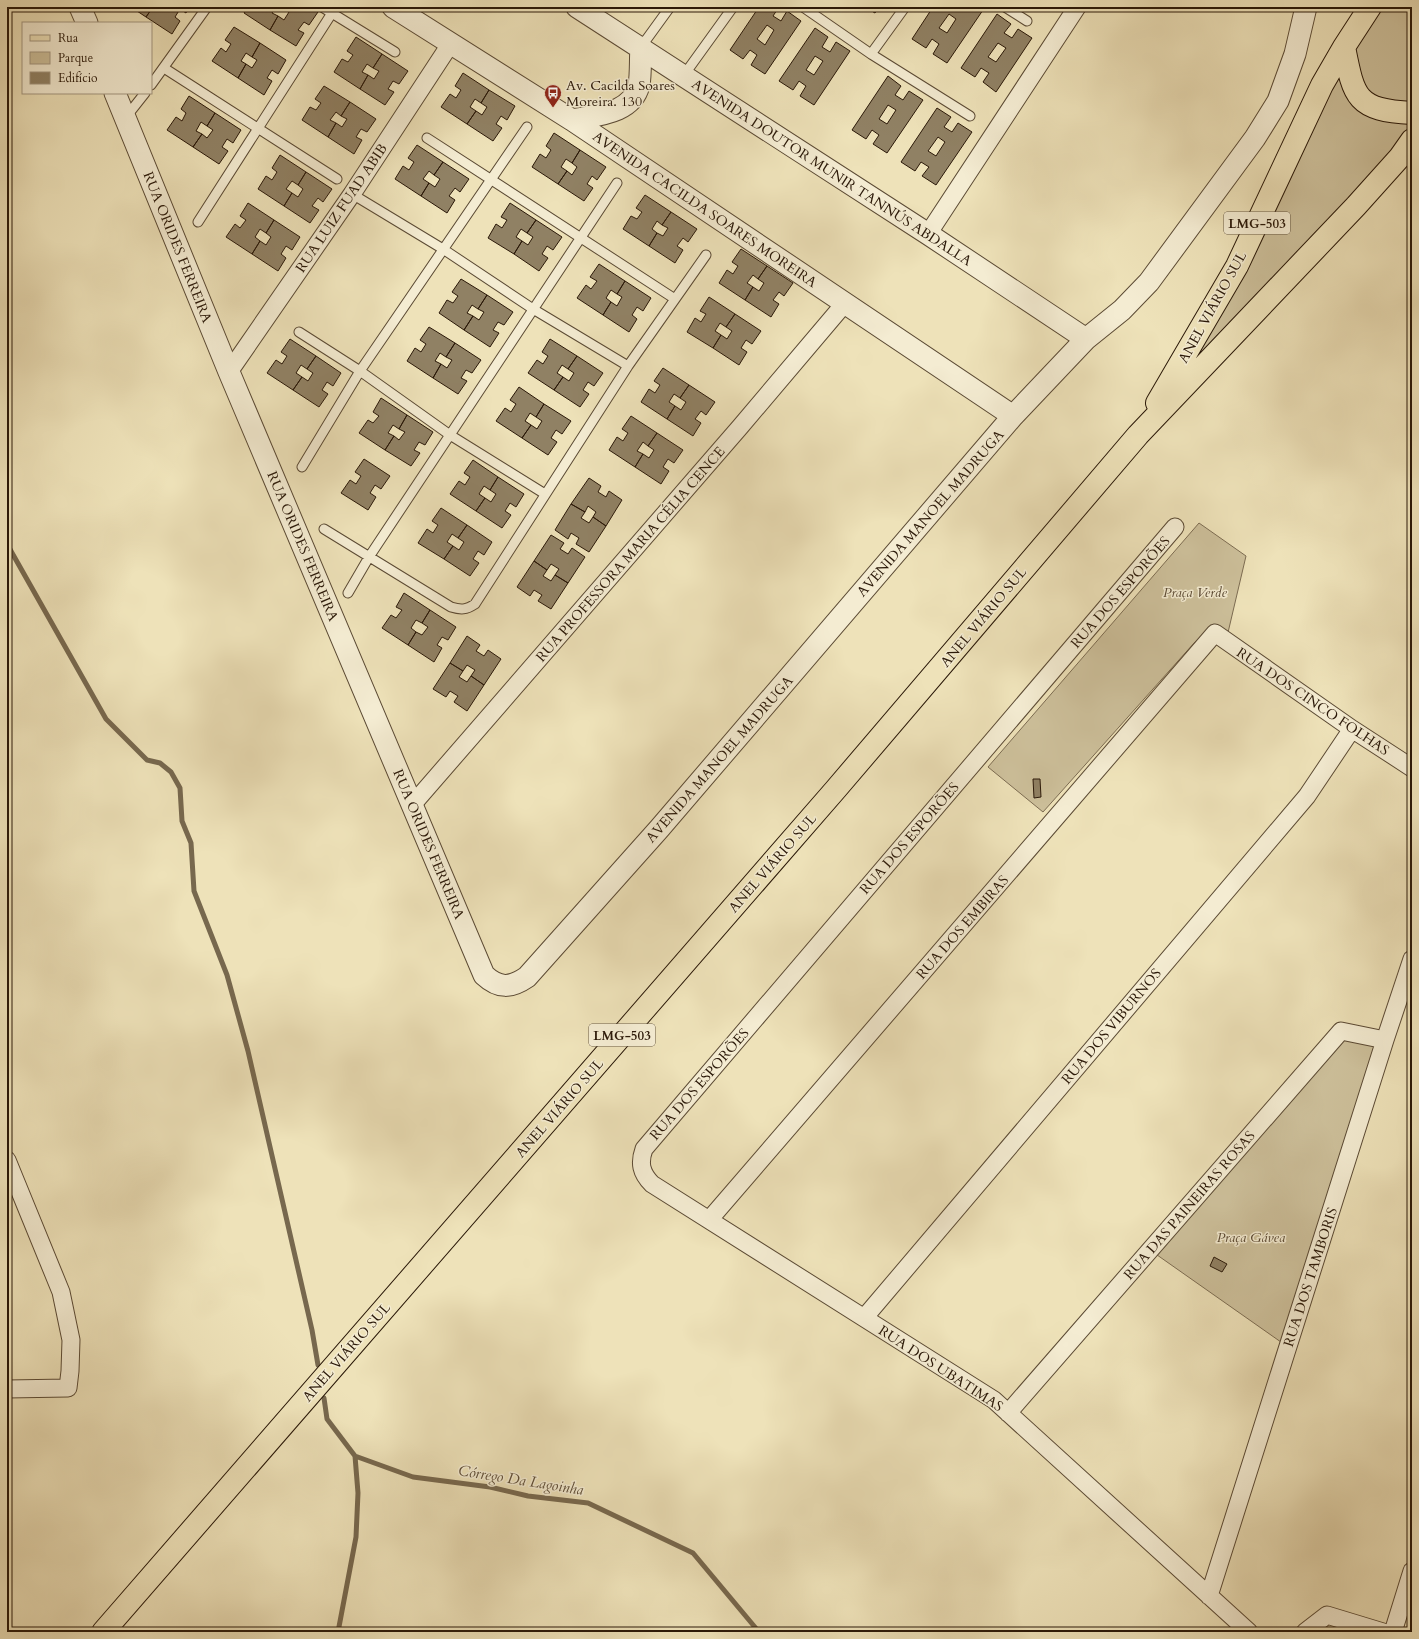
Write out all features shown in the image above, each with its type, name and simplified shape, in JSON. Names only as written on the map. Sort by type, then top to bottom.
[{"type":"main road","name":"ANEL VIÁRIO SUL","points":[[1138,435],[1237,266],[1319,92],[1344,47],[1370,7]]},
{"type":"main road","points":[[1344,47],[1351,81],[1357,95],[1366,104],[1379,110],[1412,113]]},
{"type":"main road","name":"ANEL VIÁRIO SUL","points":[[103,1632],[836,789],[1138,435],[1356,206],[1400,157],[1412,140]]},
{"type":"street","points":[[80,7],[87,22]]},
{"type":"street","name":"AVENIDA CACILDA SOARES MOREIRA","points":[[393,7],[572,120],[1013,416]]},
{"type":"street","name":"AVENIDA DOUTOR MUNIR TANNÚS ABDALLA","points":[[577,7],[928,234],[1086,339]]},
{"type":"street","points":[[928,234],[1077,7]]},
{"type":"street","name":"AVENIDA MANOEL MADRUGA","points":[[505,986],[518,984],[533,972],[659,829],[1013,416],[1086,339],[1122,310],[1149,282],[1255,138],[1278,101],[1295,54],[1306,7]]},
{"type":"street","name":"RUA LUIZ FUAD ABIB","points":[[229,372],[352,194],[451,43]]},
{"type":"street","points":[[572,120],[610,112],[624,106],[634,96],[639,84],[641,47]]},
{"type":"street","name":"RUA ORIDES FERREIRA","points":[[115,94],[229,372],[413,804],[484,975],[493,983],[505,986]]},
{"type":"street","name":"RUA PROFESSORA MARIA CÉLIA CENCE","points":[[413,804],[740,427],[845,302]]},
{"type":"street","name":"RUA DOS ESPORÕES","points":[[644,1149],[1175,527]]},
{"type":"street","name":"RUA DOS CINCO FOLHAS","points":[[1215,633],[1352,729],[1412,768]]},
{"type":"street","name":"RUA DOS EMBIRAS","points":[[709,1220],[1215,633]]},
{"type":"street","name":"RUA DOS VIBURNOS","points":[[864,1318],[1307,796],[1352,729]]},
{"type":"street","name":"RUA DOS TAMBORIS","points":[[1209,1596],[1412,959]]},
{"type":"street","name":"RUA DAS PAINEIRAS ROSAS","points":[[1008,1413],[1341,1031],[1385,1040]]},
{"type":"street","name":"RUA DOS UBATIMAS","points":[[644,1149],[641,1158],[645,1176],[652,1184],[994,1400],[1249,1632]]},
{"type":"street","points":[[7,1160],[61,1292],[71,1340],[68,1388],[7,1389]]},
{"type":"street","points":[[1393,1632],[1412,1571]]},
{"type":"street","points":[[1305,1632],[1327,1615],[1383,1632]]},
{"type":"lane","points":[[152,84],[207,7]]},
{"type":"lane","points":[[322,7],[395,52]]},
{"type":"lane","points":[[641,47],[670,7]]},
{"type":"lane","points":[[684,75],[734,7]]},
{"type":"lane","points":[[803,7],[871,54],[970,116]]},
{"type":"lane","points":[[871,54],[905,7]]},
{"type":"lane","points":[[1005,7],[1027,21]]},
{"type":"lane","points":[[198,222],[332,13]]},
{"type":"lane","points":[[164,68],[337,179]]},
{"type":"lane","points":[[125,118],[144,94]]},
{"type":"lane","points":[[302,467],[360,371],[526,126]]},
{"type":"lane","points":[[427,138],[675,299]]},
{"type":"lane","points":[[348,593],[369,557],[617,183]]},
{"type":"lane","points":[[352,194],[443,249],[533,309],[628,366]]},
{"type":"lane","points":[[324,529],[451,607],[460,610],[468,608],[474,604],[628,366],[706,255]]},
{"type":"lane","points":[[299,332],[360,371],[450,435],[545,494]]},
{"type":"green space","points":[[1370,7],[1412,7],[1412,140],[1138,435]]},
{"type":"green space","name":"Praça Verde","points":[[1199,523],[1246,556],[1226,641],[1205,634],[1195,642],[1043,812],[988,767]]},
{"type":"green space","name":"Praça Gávea","points":[[1341,1031],[1385,1040],[1288,1347],[1150,1250]]},
{"type":"green space","points":[[1327,1615],[1383,1632],[1305,1632]]},
{"type":"building","points":[[131,7],[153,7],[146,17]]},
{"type":"building","points":[[153,7],[189,7],[186,13],[180,9],[175,17],[180,21],[172,34],[146,17]]},
{"type":"building","points":[[248,7],[276,7],[272,13],[278,16],[270,30],[244,13]]},
{"type":"building","points":[[285,7],[310,7],[318,12],[309,25],[304,22],[298,30],[304,33],[296,46],[270,30],[278,16],[284,20],[289,12],[284,9]]},
{"type":"building","points":[[759,7],[779,7],[773,16],[781,21],[787,11],[801,21],[765,74],[751,65],[757,55],[750,50],[743,59],[730,50]],"holes":[[[767,25],[774,30],[765,45],[757,39]]]},
{"type":"building","points":[[865,7],[879,7],[875,13]]},
{"type":"building","points":[[933,7],[959,7],[963,10],[965,7],[979,7],[983,10],[947,63],[933,54],[939,44],[932,39],[926,48],[912,39]],"holes":[[[949,14],[956,19],[947,33],[939,28]]]},
{"type":"building","points":[[997,14],[1011,24],[1004,33],[1012,38],[1018,29],[1032,38],[996,92],[983,82],[989,73],[981,68],[975,77],[961,68]],"holes":[[[998,43],[1006,48],[996,62],[988,57]]]},
{"type":"building","points":[[234,27],[260,43],[252,57],[246,53],[241,61],[246,64],[238,78],[212,61],[221,48],[226,52],[231,44],[225,40]]},
{"type":"building","points":[[815,28],[828,37],[822,47],[830,52],[836,42],[850,51],[814,105],[800,96],[806,86],[799,81],[793,90],[779,81]],"holes":[[[815,56],[823,61],[814,75],[806,70]]]},
{"type":"building","points":[[356,37],[382,54],[373,68],[367,64],[362,72],[368,75],[360,89],[334,72],[342,59],[348,62],[353,55],[347,51]]},
{"type":"building","points":[[260,43],[286,60],[278,74],[272,70],[267,78],[272,81],[264,95],[238,78],[246,64],[252,68],[257,60],[252,57]]},
{"type":"building","points":[[382,54],[408,71],[399,84],[393,81],[388,89],[394,92],[385,105],[360,89],[368,75],[374,79],[379,71],[373,68]]},
{"type":"building","points":[[463,73],[489,90],[481,103],[475,99],[470,107],[476,111],[467,124],[441,107],[450,94],[456,98],[461,90],[455,86]]},
{"type":"building","points":[[888,76],[901,86],[895,95],[903,100],[909,91],[923,100],[887,153],[873,144],[879,135],[872,130],[866,139],[852,130]],"holes":[[[888,105],[896,110],[887,124],[879,119]]]},
{"type":"building","points":[[324,86],[350,102],[341,116],[336,112],[330,120],[336,123],[328,137],[302,120],[310,107],[316,110],[321,103],[315,99]]},
{"type":"building","points":[[489,90],[515,106],[507,120],[501,116],[496,124],[502,128],[493,141],[467,124],[476,111],[482,115],[487,107],[481,103]]},
{"type":"building","points":[[189,96],[215,113],[207,126],[201,122],[196,131],[202,134],[193,147],[167,130],[176,117],[182,121],[186,113],[181,109]]},
{"type":"building","points":[[350,102],[376,119],[367,132],[361,129],[356,137],[362,140],[354,154],[328,137],[336,123],[342,127],[347,119],[341,116]]},
{"type":"building","points":[[937,108],[951,117],[944,127],[952,132],[958,123],[972,132],[936,185],[922,176],[929,167],[921,162],[915,171],[901,162]],"holes":[[[938,137],[945,142],[936,156],[928,151]]]},
{"type":"building","points":[[215,113],[241,130],[233,143],[227,139],[222,147],[228,151],[219,164],[193,147],[202,134],[207,138],[213,130],[207,126]]},
{"type":"building","points":[[554,133],[580,150],[572,163],[566,159],[561,167],[567,171],[558,184],[532,167],[540,154],[546,158],[551,150],[546,146]]},
{"type":"building","points":[[417,145],[443,162],[434,175],[429,171],[423,179],[429,183],[421,196],[395,179],[403,166],[409,170],[414,162],[408,158]]},
{"type":"building","points":[[580,150],[606,167],[597,180],[592,176],[587,184],[593,188],[584,201],[558,184],[567,171],[572,175],[577,167],[572,163]]},
{"type":"building","points":[[280,155],[306,172],[298,185],[292,181],[286,189],[292,193],[284,206],[258,189],[266,176],[272,180],[277,172],[272,168]]},
{"type":"building","points":[[443,162],[469,179],[460,192],[455,188],[449,196],[455,200],[447,213],[421,196],[429,183],[435,187],[440,179],[434,175]]},
{"type":"building","points":[[306,172],[332,189],[323,202],[318,198],[312,206],[319,210],[310,223],[284,206],[292,193],[298,197],[303,189],[298,185]]},
{"type":"building","points":[[645,195],[671,212],[662,225],[657,221],[652,229],[657,233],[649,246],[623,229],[631,216],[637,219],[642,212],[636,208]]},
{"type":"building","points":[[248,203],[274,220],[266,233],[260,229],[255,237],[260,241],[252,254],[226,237],[235,224],[240,228],[246,220],[240,216]]},
{"type":"building","points":[[510,203],[536,220],[527,233],[521,229],[516,237],[522,241],[514,254],[488,238],[496,224],[502,228],[507,220],[501,217]]},
{"type":"building","points":[[671,212],[697,229],[688,242],[683,238],[677,246],[683,250],[675,263],[649,246],[657,233],[663,236],[668,228],[662,225]]},
{"type":"building","points":[[274,220],[300,237],[292,250],[286,246],[281,254],[286,258],[278,271],[252,254],[260,241],[266,245],[271,237],[266,233]]},
{"type":"building","points":[[536,220],[562,237],[553,250],[547,246],[542,254],[548,258],[539,271],[514,254],[522,241],[528,245],[533,237],[527,233]]},
{"type":"building","points":[[741,249],[767,266],[758,279],[753,275],[747,283],[753,287],[745,300],[719,283],[727,270],[733,274],[738,266],[732,262]]},
{"type":"building","points":[[599,264],[625,281],[617,294],[611,290],[606,298],[611,302],[603,315],[577,298],[586,285],[591,289],[597,281],[590,277]]},
{"type":"building","points":[[767,266],[793,283],[784,296],[779,292],[773,300],[779,304],[771,317],[745,300],[753,287],[759,291],[764,283],[758,279]]},
{"type":"building","points":[[461,279],[487,295],[478,309],[472,305],[467,313],[473,316],[464,330],[439,313],[447,300],[453,303],[458,296],[452,292]]},
{"type":"building","points":[[625,281],[651,298],[643,311],[637,307],[632,315],[637,319],[629,332],[603,315],[611,302],[617,306],[622,297],[617,294]]},
{"type":"building","points":[[487,295],[513,312],[504,325],[498,322],[493,330],[499,333],[490,347],[464,330],[473,316],[479,320],[484,312],[478,309]]},
{"type":"building","points":[[709,297],[735,314],[726,327],[720,323],[715,331],[721,335],[713,348],[687,332],[695,318],[701,322],[706,314],[700,311]]},
{"type":"building","points":[[735,314],[761,331],[752,344],[746,340],[741,348],[747,352],[739,365],[713,348],[721,335],[727,339],[732,331],[726,327]]},
{"type":"building","points":[[429,327],[455,343],[446,357],[440,353],[435,361],[441,364],[433,378],[407,361],[415,348],[421,352],[426,344],[420,340]]},
{"type":"building","points":[[290,339],[316,356],[307,369],[301,365],[296,373],[302,377],[293,390],[267,373],[276,360],[282,364],[287,356],[281,352]]},
{"type":"building","points":[[550,339],[577,356],[568,369],[562,365],[557,373],[563,377],[554,390],[528,373],[537,360],[543,364],[548,356],[542,352]]},
{"type":"building","points":[[455,343],[481,360],[472,373],[466,370],[461,378],[467,381],[458,394],[433,378],[441,364],[447,368],[452,360],[446,357]]},
{"type":"building","points":[[316,356],[341,373],[333,386],[327,382],[322,390],[328,394],[319,407],[293,390],[302,377],[308,381],[313,373],[307,369]]},
{"type":"building","points":[[577,356],[603,373],[594,386],[588,382],[583,390],[589,394],[580,407],[554,390],[563,377],[569,381],[574,373],[568,369]]},
{"type":"building","points":[[663,368],[689,385],[680,398],[674,394],[669,402],[675,406],[667,419],[641,402],[649,389],[655,393],[660,385],[654,381]]},
{"type":"building","points":[[689,385],[715,402],[706,415],[701,411],[695,419],[701,423],[693,436],[667,419],[675,406],[681,410],[686,402],[680,398]]},
{"type":"building","points":[[519,387],[544,404],[536,417],[530,413],[525,421],[531,425],[522,438],[496,421],[505,408],[511,412],[516,404],[510,400]]},
{"type":"building","points":[[381,398],[407,415],[399,429],[393,425],[388,433],[394,436],[385,450],[359,433],[368,420],[373,423],[379,416],[373,412]]},
{"type":"building","points":[[544,404],[571,421],[562,434],[556,430],[551,438],[557,442],[548,455],[522,438],[531,425],[537,429],[542,421],[536,417]]},
{"type":"building","points":[[407,415],[433,432],[425,445],[419,442],[414,450],[420,453],[411,466],[385,450],[394,436],[399,440],[405,432],[399,429]]},
{"type":"building","points":[[631,416],[657,433],[648,446],[643,442],[637,451],[643,454],[635,467],[609,450],[617,437],[623,441],[628,433],[622,429]]},
{"type":"building","points":[[657,433],[683,450],[674,463],[668,459],[663,467],[669,471],[661,484],[635,467],[643,454],[649,458],[654,450],[648,446]]},
{"type":"building","points":[[364,459],[390,476],[381,489],[375,485],[370,493],[376,497],[368,510],[341,493],[350,480],[356,484],[361,476],[355,472]]},
{"type":"building","points":[[473,460],[498,477],[490,490],[484,486],[479,494],[485,498],[476,511],[450,494],[459,481],[465,485],[470,477],[464,473]]},
{"type":"building","points":[[498,477],[524,494],[516,507],[510,503],[505,511],[511,515],[502,528],[476,511],[485,498],[491,502],[496,494],[490,490]]},
{"type":"building","points":[[589,478],[601,486],[598,492],[606,497],[609,491],[622,500],[606,526],[593,517],[596,512],[588,506],[585,512],[571,504]]},
{"type":"building","points":[[571,504],[585,512],[581,518],[589,523],[593,517],[606,526],[589,552],[576,544],[579,538],[571,533],[568,539],[555,530]]},
{"type":"building","points":[[441,508],[467,525],[458,538],[452,534],[447,542],[453,546],[444,559],[418,543],[427,529],[433,533],[438,525],[432,521]]},
{"type":"building","points":[[467,525],[492,542],[484,555],[478,551],[473,559],[479,563],[470,576],[444,559],[453,546],[459,550],[464,542],[458,538]]},
{"type":"building","points":[[551,535],[564,543],[560,549],[568,554],[572,548],[585,557],[568,583],[555,575],[559,569],[551,564],[547,570],[534,561]]},
{"type":"building","points":[[534,561],[547,570],[543,576],[551,581],[555,575],[568,583],[551,609],[538,601],[542,595],[534,590],[530,596],[517,587]]},
{"type":"building","points":[[404,593],[430,610],[422,623],[416,620],[411,628],[416,632],[408,645],[382,628],[391,615],[396,618],[402,610],[396,607]]},
{"type":"building","points":[[430,610],[456,627],[448,640],[442,637],[437,645],[442,648],[434,662],[408,645],[416,632],[422,635],[428,627],[422,623]]},
{"type":"building","points":[[467,636],[480,645],[476,651],[484,656],[488,650],[501,659],[484,685],[471,676],[475,670],[467,665],[463,671],[450,663]]},
{"type":"building","points":[[450,663],[463,671],[459,677],[467,682],[471,676],[484,685],[467,711],[454,702],[458,696],[450,691],[446,697],[433,689]]},
{"type":"building","points":[[1033,779],[1040,779],[1041,797],[1034,798]]},
{"type":"building","points":[[1214,1257],[1227,1264],[1222,1272],[1210,1266]]},
{"type":"waterway","points":[[7,544],[106,719],[147,760],[160,763],[171,772],[180,788],[182,821],[191,843],[194,891],[227,975],[248,1051],[312,1330],[318,1365]]},
{"type":"waterway","points":[[324,1398],[327,1419],[355,1456],[358,1493],[356,1537],[338,1632]]},
{"type":"waterway","name":"Córrego Da Lagoinha","points":[[355,1456],[413,1477],[490,1487],[528,1496],[588,1503],[693,1553],[759,1632]]},
{"type":"place","name":"Av. Cacilda Soares Moreira. 130","points":[[553,108]]}]
